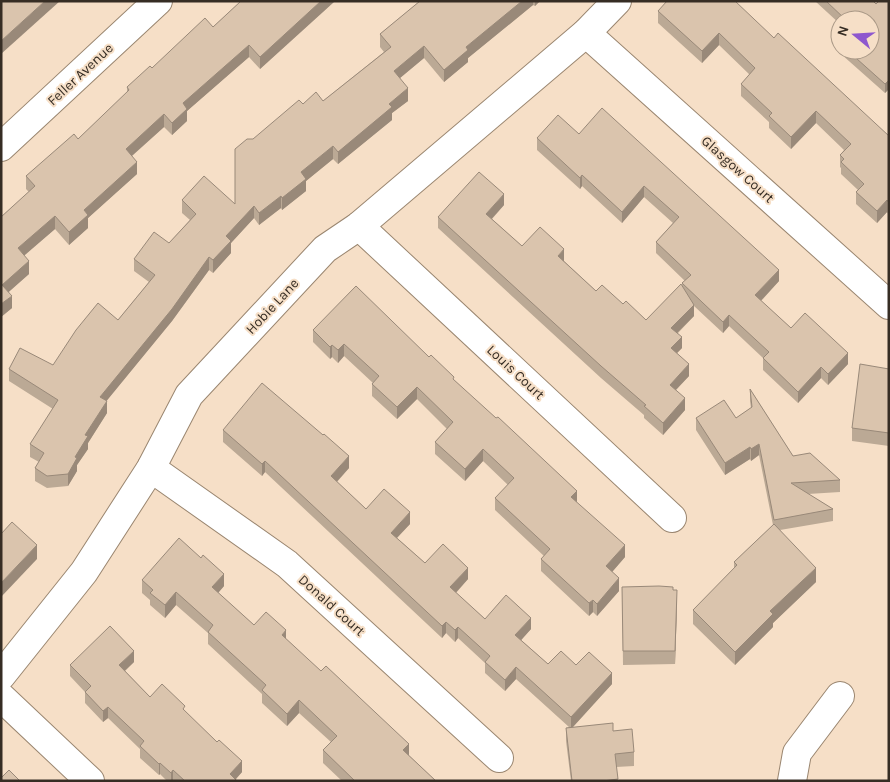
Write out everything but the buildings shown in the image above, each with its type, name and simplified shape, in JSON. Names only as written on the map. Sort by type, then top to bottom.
[{"type":"street","name":"Feller Avenue","points":[[1,147],[158,1]]},
{"type":"street","name":"Hobie Lane","points":[[1,676],[84,572],[151,468],[189,395],[325,249],[359,226],[586,33],[617,1]]},
{"type":"street","name":"Glasgow Court","points":[[586,33],[889,305]]},
{"type":"street","name":"Louis Court","points":[[359,226],[672,518]]},
{"type":"street","name":"Donald Court","points":[[151,468],[287,564],[499,758]]},
{"type":"street","points":[[792,781],[796,753],[840,696]]},
{"type":"street","points":[[1,697],[90,781]]}]
